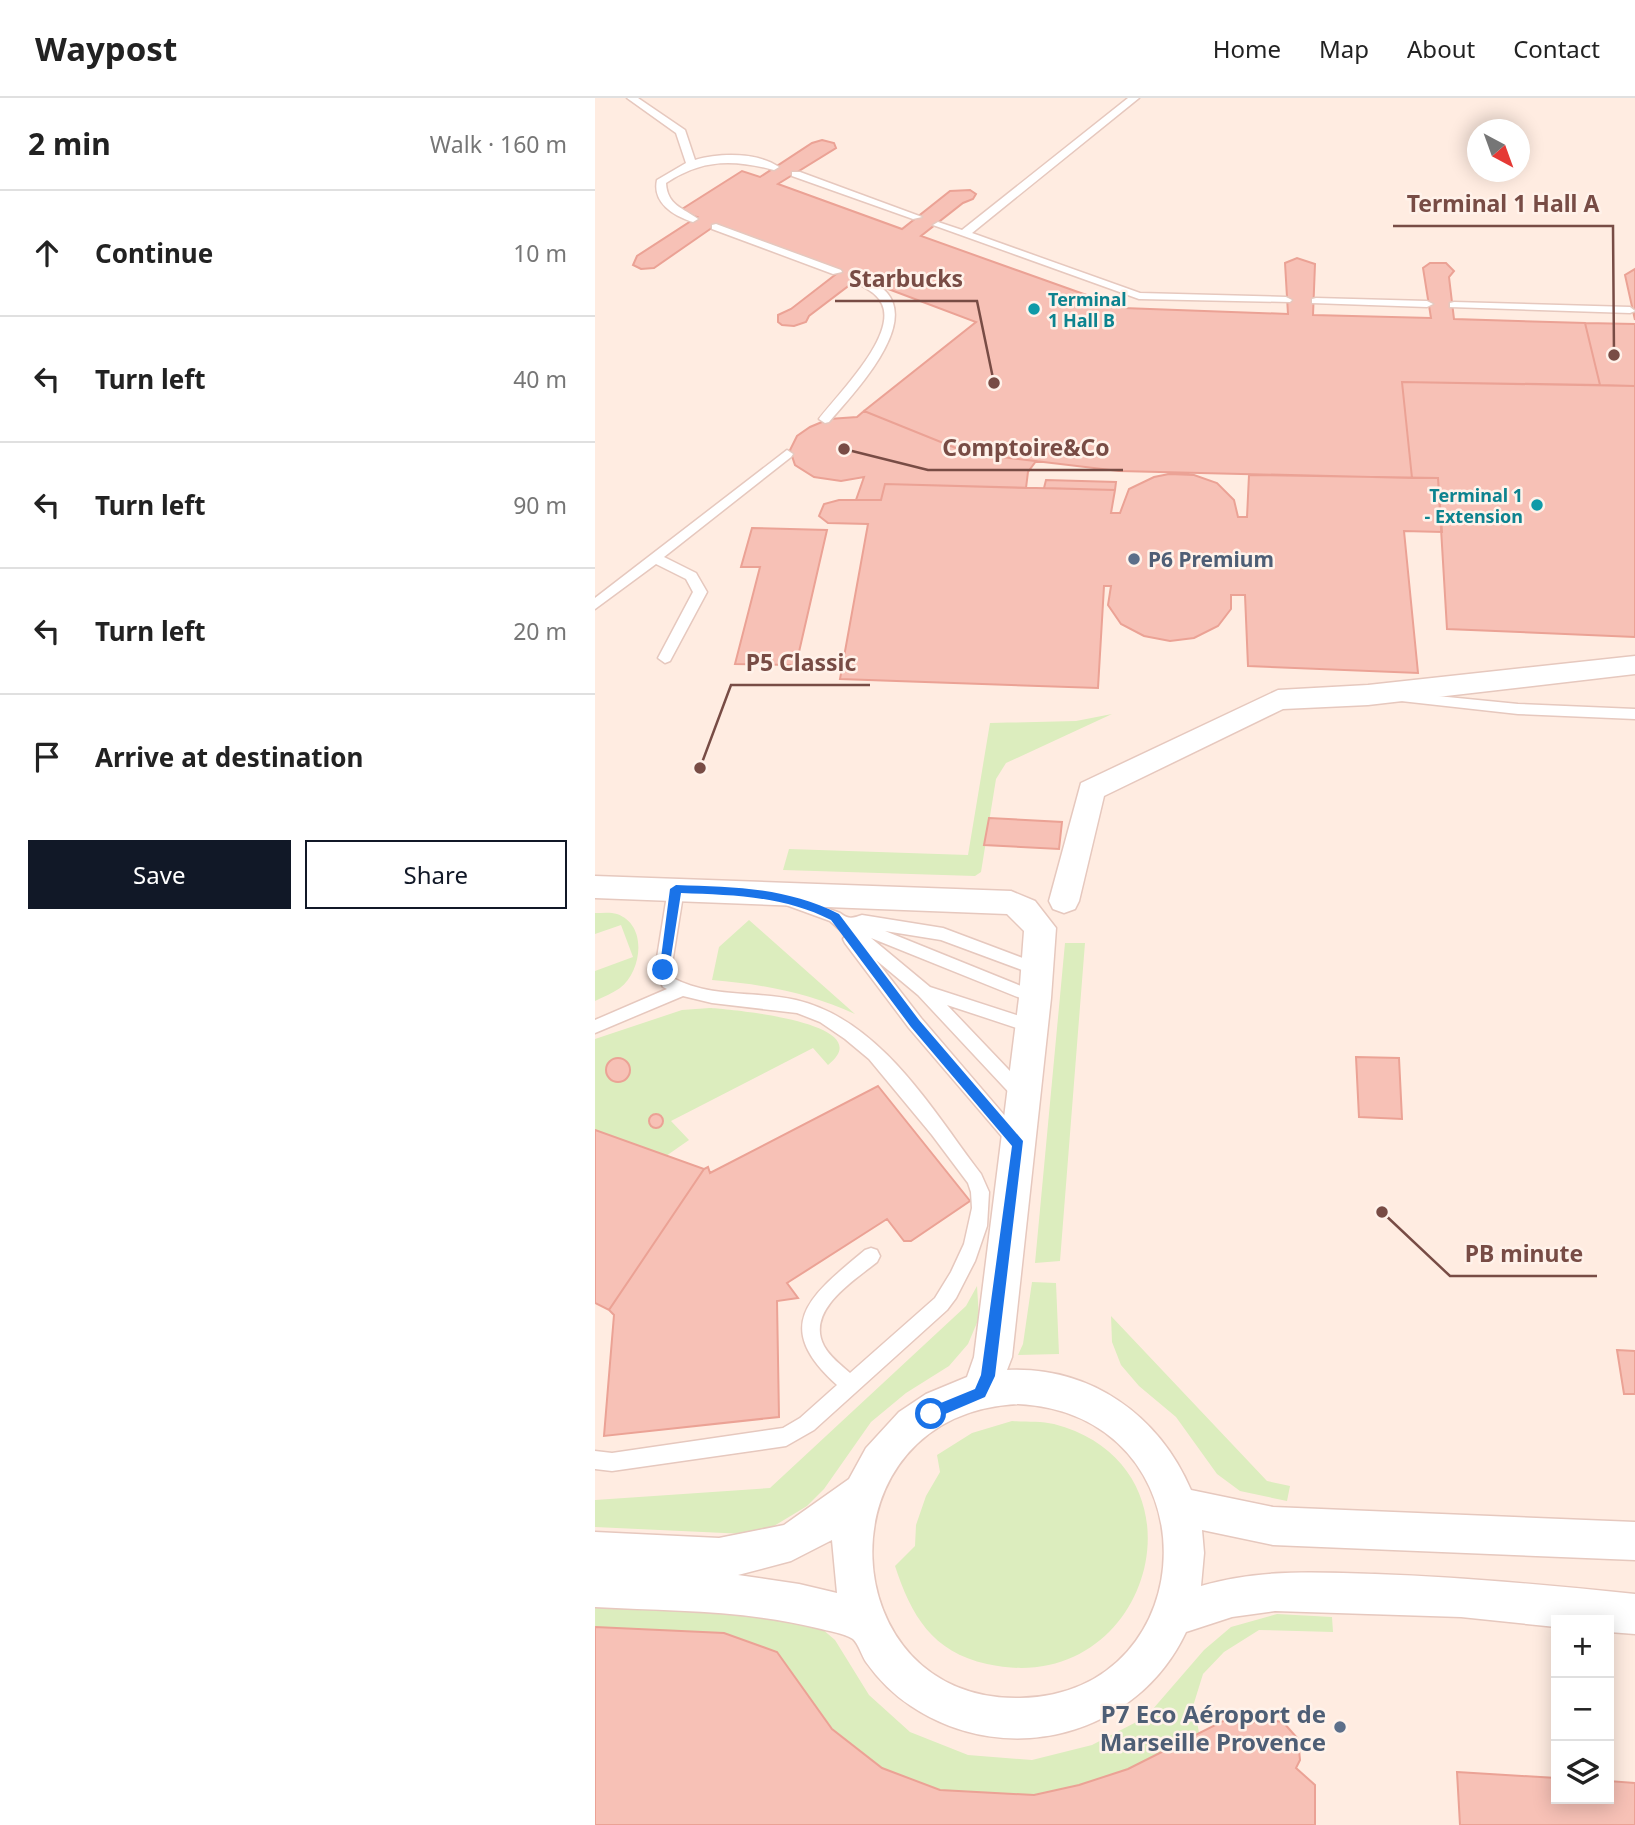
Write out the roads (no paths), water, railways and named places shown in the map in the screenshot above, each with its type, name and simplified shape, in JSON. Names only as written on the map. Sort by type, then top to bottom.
[{"type":"street","points":[[1064,901],[1091,790],[1278,700],[1368,695],[1635,665]]},
{"type":"street","points":[[595,887],[1011,903],[1024,909],[1040,928],[1035,998],[993,1357],[980,1393]]},
{"type":"street","points":[[1031,1387],[1069,1394],[1082,1397],[1127,1422],[1162,1460],[1183,1507],[1187,1559],[1174,1615],[1141,1663],[1093,1699],[1035,1718],[976,1716],[921,1693],[879,1654],[864,1623],[852,1587],[849,1547],[862,1493],[891,1448],[931,1414],[980,1393],[1031,1387]]},
{"type":"street","points":[[595,1551],[706,1560],[753,1555],[794,1541],[862,1493]]},
{"type":"street","points":[[1183,1507],[1273,1526],[1635,1541]]},
{"type":"street","points":[[595,1587],[730,1596],[818,1606],[864,1623]]},
{"type":"street","points":[[1174,1615],[1232,1597],[1275,1591],[1447,1596],[1635,1614]]},
{"type":"lane","points":[[632,98],[681,132],[691,163]]},
{"type":"lane","points":[[964,234],[1134,98]]},
{"type":"lane","points":[[693,219],[665,203],[661,182],[691,163],[731,157],[751,159],[773,167]]},
{"type":"lane","points":[[796,174],[917,217]]},
{"type":"lane","points":[[938,225],[1139,296],[1286,300]]},
{"type":"lane","points":[[716,227],[837,272]]},
{"type":"lane","points":[[825,419],[878,349],[892,322],[889,303],[872,285],[859,280]]},
{"type":"lane","points":[[1316,301],[1427,304]]},
{"type":"lane","points":[[1454,305],[1630,310]]},
{"type":"lane","points":[[595,605],[787,454]]},
{"type":"lane","points":[[655,558],[691,576],[701,592],[665,658]]},
{"type":"lane","points":[[1368,695],[1518,709],[1635,714]]},
{"type":"lane","points":[[676,889],[663,970],[669,983],[679,991]]},
{"type":"lane","points":[[762,892],[818,908],[1035,998]]},
{"type":"lane","points":[[835,917],[924,991],[1024,1097]]},
{"type":"lane","points":[[835,917],[943,934],[1035,998]]},
{"type":"lane","points":[[835,917],[915,1023],[1018,1144]]},
{"type":"lane","points":[[595,1027],[679,991],[800,1007],[837,1021],[863,1040],[975,1179],[980,1188],[981,1201],[968,1261],[957,1284],[941,1304],[807,1424],[786,1437],[612,1462],[595,1460]]},
{"type":"lane","points":[[924,991],[1035,998]]},
{"type":"lane","points":[[850,1385],[817,1352],[811,1336],[811,1320],[818,1303],[871,1255]]},
{"type":"place","name":"Terminal 1 Hall B","points":[[1034,309]]},
{"type":"place","name":"Terminal 1 Hall A","points":[[1614,355]]},
{"type":"place","name":"Starbucks","points":[[994,383]]},
{"type":"place","name":"Comptoire&Co","points":[[844,449]]},
{"type":"place","name":"Terminal 1 - Extension","points":[[1537,505]]},
{"type":"place","name":"P6 Premium","points":[[1134,559]]},
{"type":"place","name":"P5 Classic","points":[[700,768]]},
{"type":"place","name":"PB minute","points":[[1382,1212]]},
{"type":"place","name":"P7 Eco Aéroport de Marseille Provence","points":[[1340,1727]]}]
